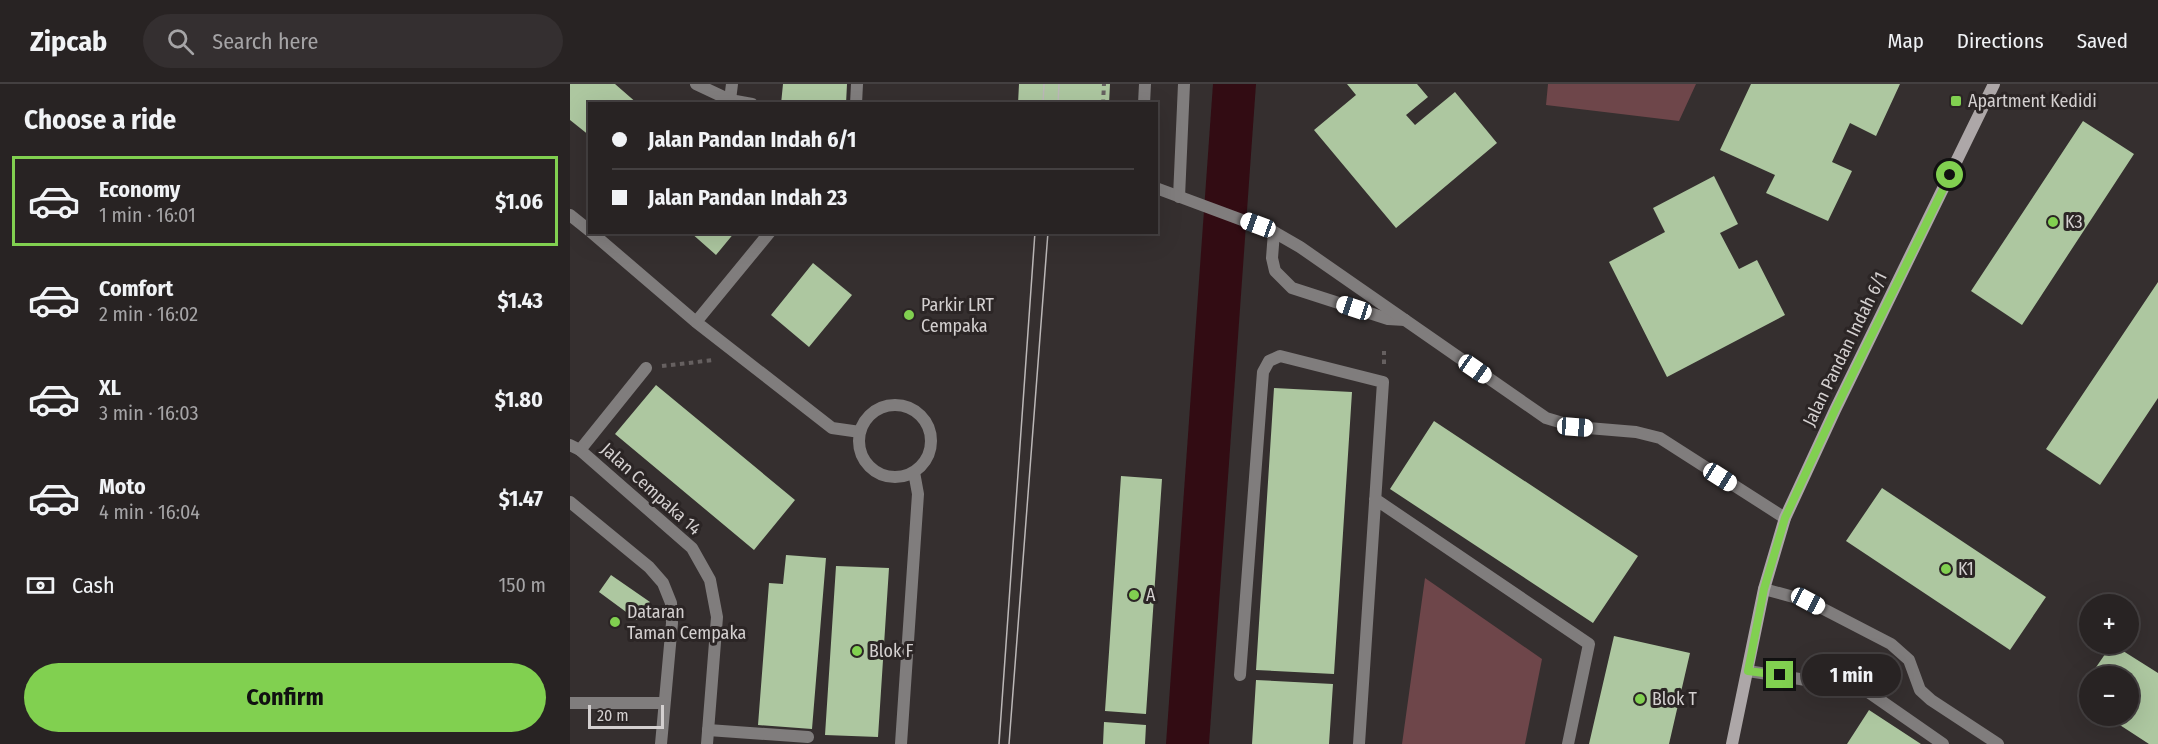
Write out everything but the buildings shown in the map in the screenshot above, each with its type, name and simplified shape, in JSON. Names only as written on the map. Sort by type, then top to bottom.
[{"type":"street","points":[[696,84],[730,102],[732,84]]},
{"type":"street","points":[[856,102],[857,84]]},
{"type":"street","points":[[1144,102],[1145,84]]},
{"type":"street","points":[[1179,197],[1184,84]]},
{"type":"street","name":"Jalan Pandan Indah 6/1","points":[[1732,744],[1764,589],[1785,518],[1835,410],[1994,84]]},
{"type":"street","points":[[1158,189],[1275,232],[1300,247],[1545,418],[1575,427],[1635,432],[1660,438],[1785,518]]},
{"type":"street","points":[[570,215],[588,230]]},
{"type":"street","points":[[1275,232],[1272,258],[1275,271],[1292,288],[1388,319],[1405,320]]},
{"type":"street","points":[[592,234],[696,321],[832,428],[860,432]]},
{"type":"street","points":[[696,321],[768,234]]},
{"type":"street","points":[[1240,675],[1263,372],[1269,361],[1280,356],[1383,382],[1359,744]]},
{"type":"street","points":[[575,447],[646,368]]},
{"type":"street","points":[[905,405],[916,410],[930,429],[932,441],[930,453],[914,472],[902,477],[890,477],[868,466],[859,444],[860,432],[864,421],[882,406],[905,405]]},
{"type":"street","name":"Jalan Cempaka 14","points":[[575,447],[692,548],[710,580],[717,617],[707,744]]},
{"type":"street","points":[[901,744],[918,494],[914,472]]},
{"type":"street","points":[[1375,499],[1589,644],[1568,744]]},
{"type":"street","points":[[570,502],[649,567],[663,583],[671,603],[672,623],[661,744]]},
{"type":"street","points":[[1764,589],[1808,601],[1892,644],[1909,660],[1920,690],[1930,700],[1998,744]]},
{"type":"street","points":[[1748,671],[1864,689],[1943,744]]},
{"type":"street","points":[[570,703],[664,703]]},
{"type":"street","points":[[708,730],[808,737]]},
{"type":"path","points":[[1102,102],[1104,84]]},
{"type":"path","points":[[1384,351],[1384,359]]},
{"type":"path","points":[[646,368],[700,361],[743,359]]},
{"type":"shaded area","points":[[1213,84],[1256,84],[1209,744],[1166,744]]},
{"type":"shaded area","points":[[1548,84],[1696,84],[1679,121],[1546,105]]},
{"type":"shaded area","points":[[1425,578],[1542,659],[1525,744],[1402,744]]},
{"type":"tram line","points":[[1043,102],[1044,84]]},
{"type":"tram line","points":[[1058,102],[1059,84]]},
{"type":"tram line","points":[[999,744],[1035,234]]},
{"type":"tram line","points":[[1009,744],[1048,234]]},
{"type":"place","name":"Apartment Kedidi","points":[[1956,101]]},
{"type":"place","name":"K3","points":[[2053,222]]},
{"type":"place","name":"Parkir LRT Cempaka","points":[[909,315]]},
{"type":"place","name":"K1","points":[[1946,569]]},
{"type":"place","name":"A","points":[[1134,595]]},
{"type":"place","name":"Dataran Taman Cempaka","points":[[615,622]]},
{"type":"place","name":"Blok F","points":[[857,651]]},
{"type":"place","name":"Blok T","points":[[1640,699]]},
{"type":"route","points":[[1780,675],[1748,671],[1764,589],[1785,518],[1950,175]]}]
